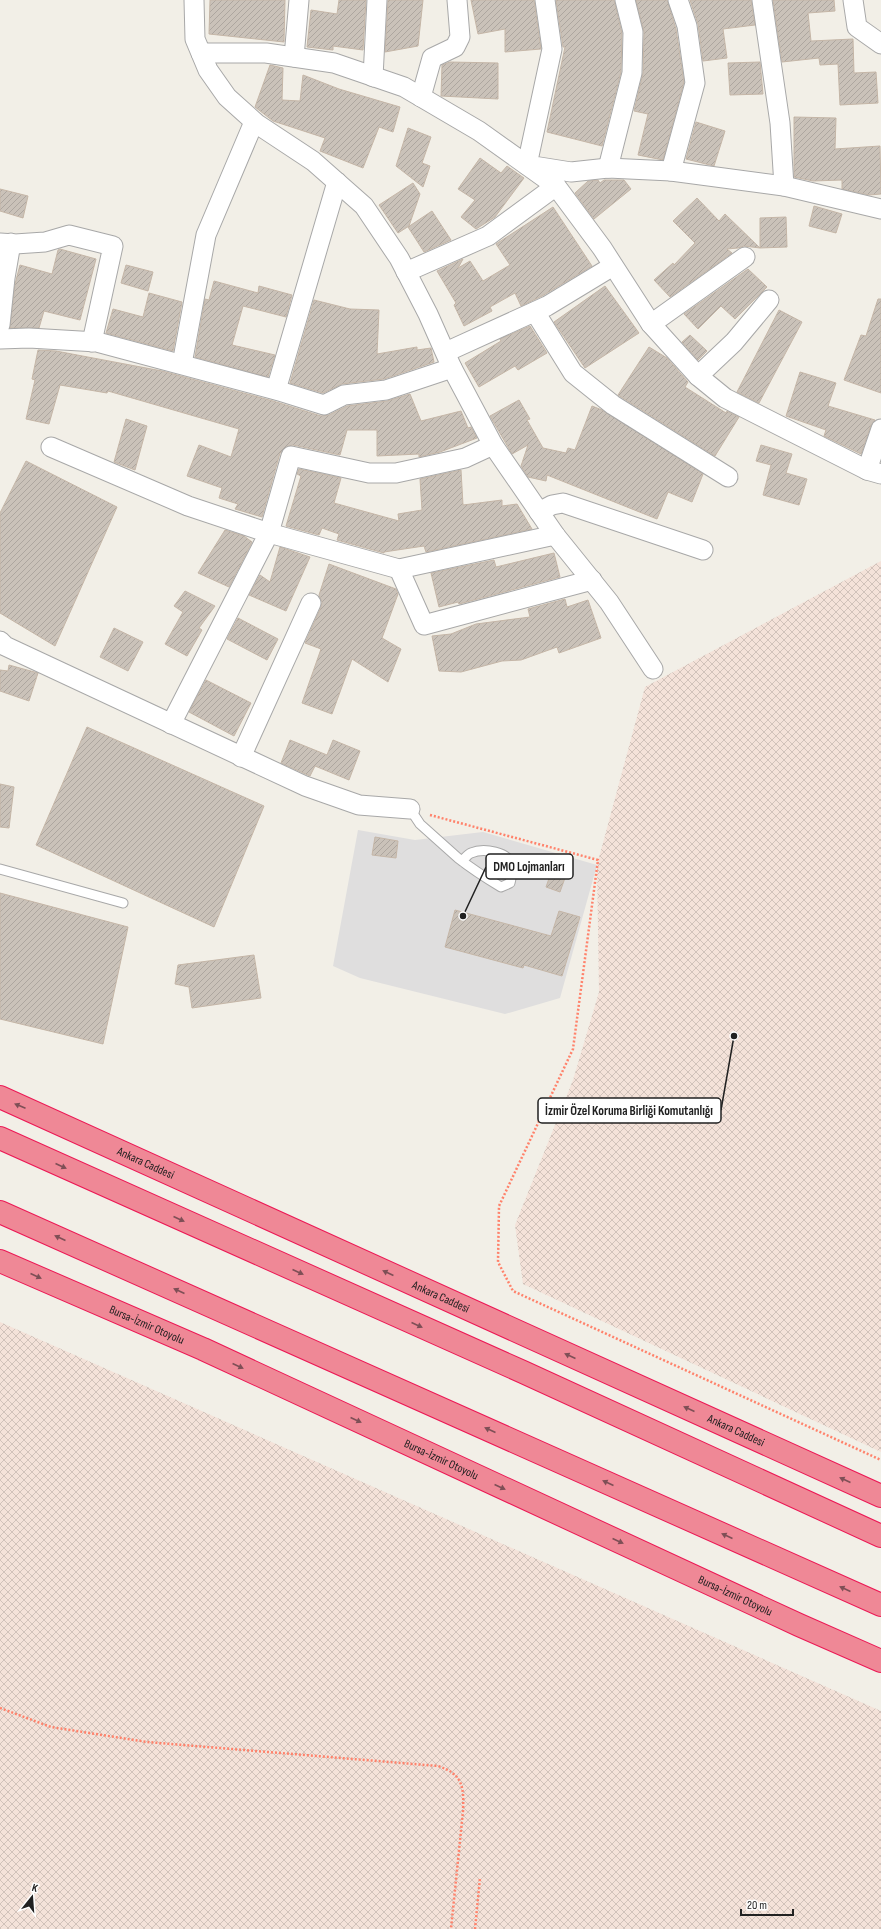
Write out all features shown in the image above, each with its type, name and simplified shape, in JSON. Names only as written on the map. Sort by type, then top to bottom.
[{"type":"highway","name":"Ankara Caddesi","points":[[0,1097],[881,1496]]},
{"type":"highway","points":[[0,1138],[522,1372],[881,1536]]},
{"type":"highway","points":[[0,1212],[881,1605]]},
{"type":"highway","name":"Bursa-İzmir Otoyolu","points":[[0,1261],[203,1349],[785,1619],[881,1661]]},
{"type":"street","points":[[194,0],[195,39],[208,70],[227,97],[254,122],[313,161],[364,206],[399,258],[493,445],[555,535],[610,602],[653,669]]},
{"type":"street","points":[[294,57],[299,0]]},
{"type":"street","points":[[373,77],[377,0]]},
{"type":"street","points":[[421,97],[432,58],[456,47],[460,37],[457,0]]},
{"type":"street","points":[[527,165],[552,49],[545,0]]},
{"type":"street","points":[[608,168],[632,73],[633,32],[626,0]]},
{"type":"street","points":[[672,171],[696,83],[688,26],[678,0]]},
{"type":"street","points":[[762,0],[780,123],[784,186]]},
{"type":"street","points":[[853,0],[857,27],[881,44]]},
{"type":"street","points":[[201,53],[266,53],[334,63],[404,88],[421,97],[479,131],[556,186],[613,266],[651,324],[698,376],[725,398],[874,472],[881,429]]},
{"type":"street","points":[[182,364],[206,235],[254,122]]},
{"type":"street","points":[[527,165],[571,172],[608,168],[672,171],[784,186],[881,208]]},
{"type":"street","points":[[276,390],[337,182]]},
{"type":"street","points":[[406,272],[488,236],[556,186]]},
{"type":"street","points":[[0,324],[5,278],[6,243],[45,242],[69,235],[113,246],[92,342]]},
{"type":"street","points":[[651,324],[745,257]]},
{"type":"street","points":[[0,339],[29,338],[92,342],[182,364],[324,405],[344,395],[386,390],[449,360],[547,306],[613,266]]},
{"type":"street","points":[[698,376],[734,342],[769,300]]},
{"type":"street","points":[[535,312],[573,374],[613,405],[728,477]]},
{"type":"street","points":[[171,724],[269,533],[291,456],[369,473],[396,473],[465,458],[493,445]]},
{"type":"street","points":[[50,447],[188,506],[269,533],[399,569],[555,535]]},
{"type":"street","points":[[539,512],[552,505],[563,504],[703,550]]},
{"type":"street","points":[[399,569],[424,625],[592,580]]},
{"type":"street","points":[[241,757],[311,604]]},
{"type":"street","points":[[0,641],[26,656],[304,786],[359,805],[410,809]]},
{"type":"lane","points":[[410,809],[420,824],[462,861],[480,875],[501,887],[510,883],[512,866],[508,859],[498,853],[482,850],[470,853],[462,861]]},
{"type":"lane","points":[[0,869],[123,903]]},
{"type":"path","points":[[410,809],[598,860],[573,1049],[499,1206],[498,1262],[513,1291],[881,1460]]},
{"type":"path","points":[[0,1708],[51,1727],[147,1742],[438,1766],[451,1771],[462,1786],[464,1797],[451,1929]]},
{"type":"path","points":[[475,1929],[480,1878]]},
{"type":"shaded area","points":[[881,561],[881,1452],[523,1284],[515,1225],[573,1080],[599,992],[597,865],[645,687]]},
{"type":"shaded area","points":[[358,830],[415,840],[483,832],[597,865],[560,998],[505,1014],[360,978],[333,966]]},
{"type":"shaded area","points":[[0,1322],[881,1711],[881,1929],[0,1929]]},
{"type":"building","points":[[210,0],[285,0],[284,42],[209,34]]},
{"type":"building","points":[[339,0],[366,0],[363,50],[333,46],[333,50],[307,47],[311,10],[337,14]]},
{"type":"building","points":[[388,0],[423,0],[418,46],[385,52]]},
{"type":"building","points":[[471,0],[534,0],[541,49],[505,52],[505,29],[478,34]]},
{"type":"building","points":[[556,0],[614,0],[622,33],[621,72],[602,146],[547,132],[565,47],[563,47]]},
{"type":"building","points":[[636,0],[667,0],[676,29],[684,82],[663,160],[638,155],[648,114],[634,111],[643,73],[644,32]]},
{"type":"building","points":[[690,0],[751,0],[755,25],[723,29],[727,58],[703,61],[698,24]]},
{"type":"building","points":[[773,0],[834,0],[835,11],[808,13],[811,41],[853,39],[854,73],[876,72],[878,103],[840,105],[838,64],[820,65],[819,58],[782,62]]},
{"type":"building","points":[[450,62],[498,63],[498,99],[441,96],[442,65]]},
{"type":"building","points":[[760,62],[763,94],[730,95],[728,63]]},
{"type":"building","points":[[270,65],[283,68],[282,100],[300,101],[303,75],[339,89],[400,107],[393,132],[379,127],[363,168],[320,151],[325,138],[273,121],[255,107]]},
{"type":"building","points":[[794,117],[836,118],[835,149],[880,146],[881,194],[869,195],[842,189],[842,180],[813,181],[794,177]]},
{"type":"building","points":[[696,122],[725,131],[714,166],[686,159]]},
{"type":"building","points":[[408,128],[431,137],[422,163],[430,166],[423,187],[396,166]]},
{"type":"building","points":[[480,158],[501,173],[507,166],[524,178],[495,217],[476,229],[461,217],[475,200],[458,189]]},
{"type":"building","points":[[598,180],[600,183],[604,180],[624,180],[631,189],[594,219],[575,193],[588,181]]},
{"type":"building","points":[[413,183],[420,194],[409,226],[398,233],[379,205]]},
{"type":"building","points":[[0,189],[28,196],[23,218],[0,211]]},
{"type":"building","points":[[697,198],[719,221],[725,214],[760,248],[744,246],[727,249],[732,253],[670,297],[654,280],[673,263],[674,265],[695,243],[673,221]]},
{"type":"building","points":[[814,206],[842,214],[836,233],[809,226]]},
{"type":"building","points":[[553,207],[592,266],[542,296],[521,306],[515,293],[490,307],[492,311],[464,326],[454,305],[456,303],[437,271],[463,259],[458,268],[470,261],[483,281],[510,265],[496,244]]},
{"type":"building","points":[[432,211],[451,240],[424,252],[408,227]]},
{"type":"building","points":[[786,217],[787,247],[760,248],[760,218]]},
{"type":"building","points":[[60,249],[96,259],[80,320],[44,311],[39,328],[10,328],[15,284],[20,265],[52,274],[58,250]]},
{"type":"building","points":[[126,265],[153,272],[148,291],[121,283]]},
{"type":"building","points":[[748,269],[767,287],[735,319],[721,306],[698,329],[684,314]]},
{"type":"building","points":[[214,281],[258,293],[259,286],[292,295],[286,317],[243,306],[232,345],[275,355],[268,377],[195,357],[205,299],[209,300]]},
{"type":"building","points":[[605,286],[639,333],[585,368],[554,322]]},
{"type":"building","points":[[149,293],[182,302],[173,351],[106,333],[113,309],[143,317]]},
{"type":"building","points":[[878,299],[881,299],[881,393],[844,380],[861,335],[866,336]]},
{"type":"building","points":[[314,300],[350,309],[379,310],[377,354],[417,347],[417,350],[431,348],[434,362],[384,379],[342,384],[323,393],[290,383]]},
{"type":"building","points":[[779,310],[802,322],[759,403],[737,392]]},
{"type":"building","points":[[530,326],[547,353],[518,370],[515,366],[479,387],[465,363],[501,341],[500,339]]},
{"type":"building","points":[[690,335],[707,351],[698,360],[682,342]]},
{"type":"building","points":[[649,347],[667,358],[688,382],[685,387],[726,413],[727,411],[739,417],[715,456],[618,395]]},
{"type":"building","points":[[38,350],[56,351],[162,371],[273,401],[321,416],[329,415],[347,406],[387,401],[410,394],[421,421],[461,411],[468,428],[471,427],[477,438],[440,452],[419,457],[419,454],[377,456],[377,430],[347,430],[340,455],[293,445],[288,446],[280,453],[262,517],[235,509],[238,504],[219,498],[222,488],[187,476],[199,445],[231,457],[239,429],[108,391],[107,393],[60,385],[49,424],[26,419],[35,380],[32,379]]},
{"type":"building","points":[[800,372],[836,383],[828,406],[875,420],[871,425],[861,454],[824,436],[826,430],[786,416]]},
{"type":"building","points":[[519,400],[530,419],[527,420],[543,448],[566,453],[568,448],[575,450],[592,406],[602,410],[703,474],[692,502],[668,492],[657,519],[547,475],[546,481],[528,477],[521,466],[528,445],[512,454],[490,416]]},
{"type":"building","points":[[126,419],[147,426],[135,470],[114,462]]},
{"type":"building","points":[[761,445],[792,454],[786,473],[807,479],[799,505],[763,495],[771,465],[756,461]]},
{"type":"building","points":[[26,461],[117,507],[55,646],[0,613],[0,513]]},
{"type":"building","points":[[299,469],[341,478],[334,503],[399,521],[398,514],[422,510],[420,479],[461,470],[463,505],[502,500],[502,506],[517,504],[532,529],[426,552],[424,546],[384,553],[337,540],[339,534],[322,528],[319,535],[286,526],[301,476],[297,474]]},
{"type":"building","points":[[225,530],[244,536],[252,542],[229,587],[198,573]]},
{"type":"building","points":[[280,547],[310,557],[286,611],[249,595],[260,575],[270,582]]},
{"type":"building","points":[[554,553],[560,577],[459,604],[458,602],[439,607],[431,573],[494,560],[496,567]]},
{"type":"building","points":[[329,564],[396,589],[398,594],[382,638],[401,649],[388,682],[352,659],[332,714],[302,703],[321,649],[305,643],[321,607],[322,602],[319,595]]},
{"type":"building","points":[[185,591],[215,606],[199,628],[202,630],[187,656],[165,644],[183,612],[174,606]]},
{"type":"building","points":[[565,599],[567,607],[588,600],[601,638],[559,653],[557,647],[521,660],[502,661],[461,672],[439,671],[432,636],[451,634],[476,624],[530,617],[528,609]]},
{"type":"building","points":[[238,618],[278,639],[267,660],[227,639]]},
{"type":"building","points":[[114,628],[143,642],[128,671],[100,657]]},
{"type":"building","points":[[9,665],[38,673],[29,701],[0,691],[0,670],[8,671]]},
{"type":"building","points":[[206,680],[251,703],[234,736],[189,712]]},
{"type":"building","points":[[87,727],[264,806],[214,927],[36,845]]},
{"type":"building","points":[[290,740],[327,755],[333,740],[360,751],[349,780],[315,766],[310,776],[281,763]]},
{"type":"building","points":[[0,784],[14,787],[9,828],[0,827]]},
{"type":"building","points":[[375,837],[398,841],[396,858],[372,855]]},
{"type":"building","points":[[552,870],[566,875],[560,892],[546,887]]},
{"type":"building","points":[[0,893],[128,927],[103,1044],[0,1019]]},
{"type":"building","points":[[455,910],[551,936],[559,911],[580,917],[562,976],[524,965],[523,968],[445,947]]},
{"type":"building","points":[[254,955],[261,998],[192,1008],[189,987],[175,984],[178,965]]},
{"type":"place","name":"DMO Lojmanları","points":[[463,916]]},
{"type":"place","name":"İzmir Özel Koruma Birliği Komutanlığı","points":[[734,1036]]}]
